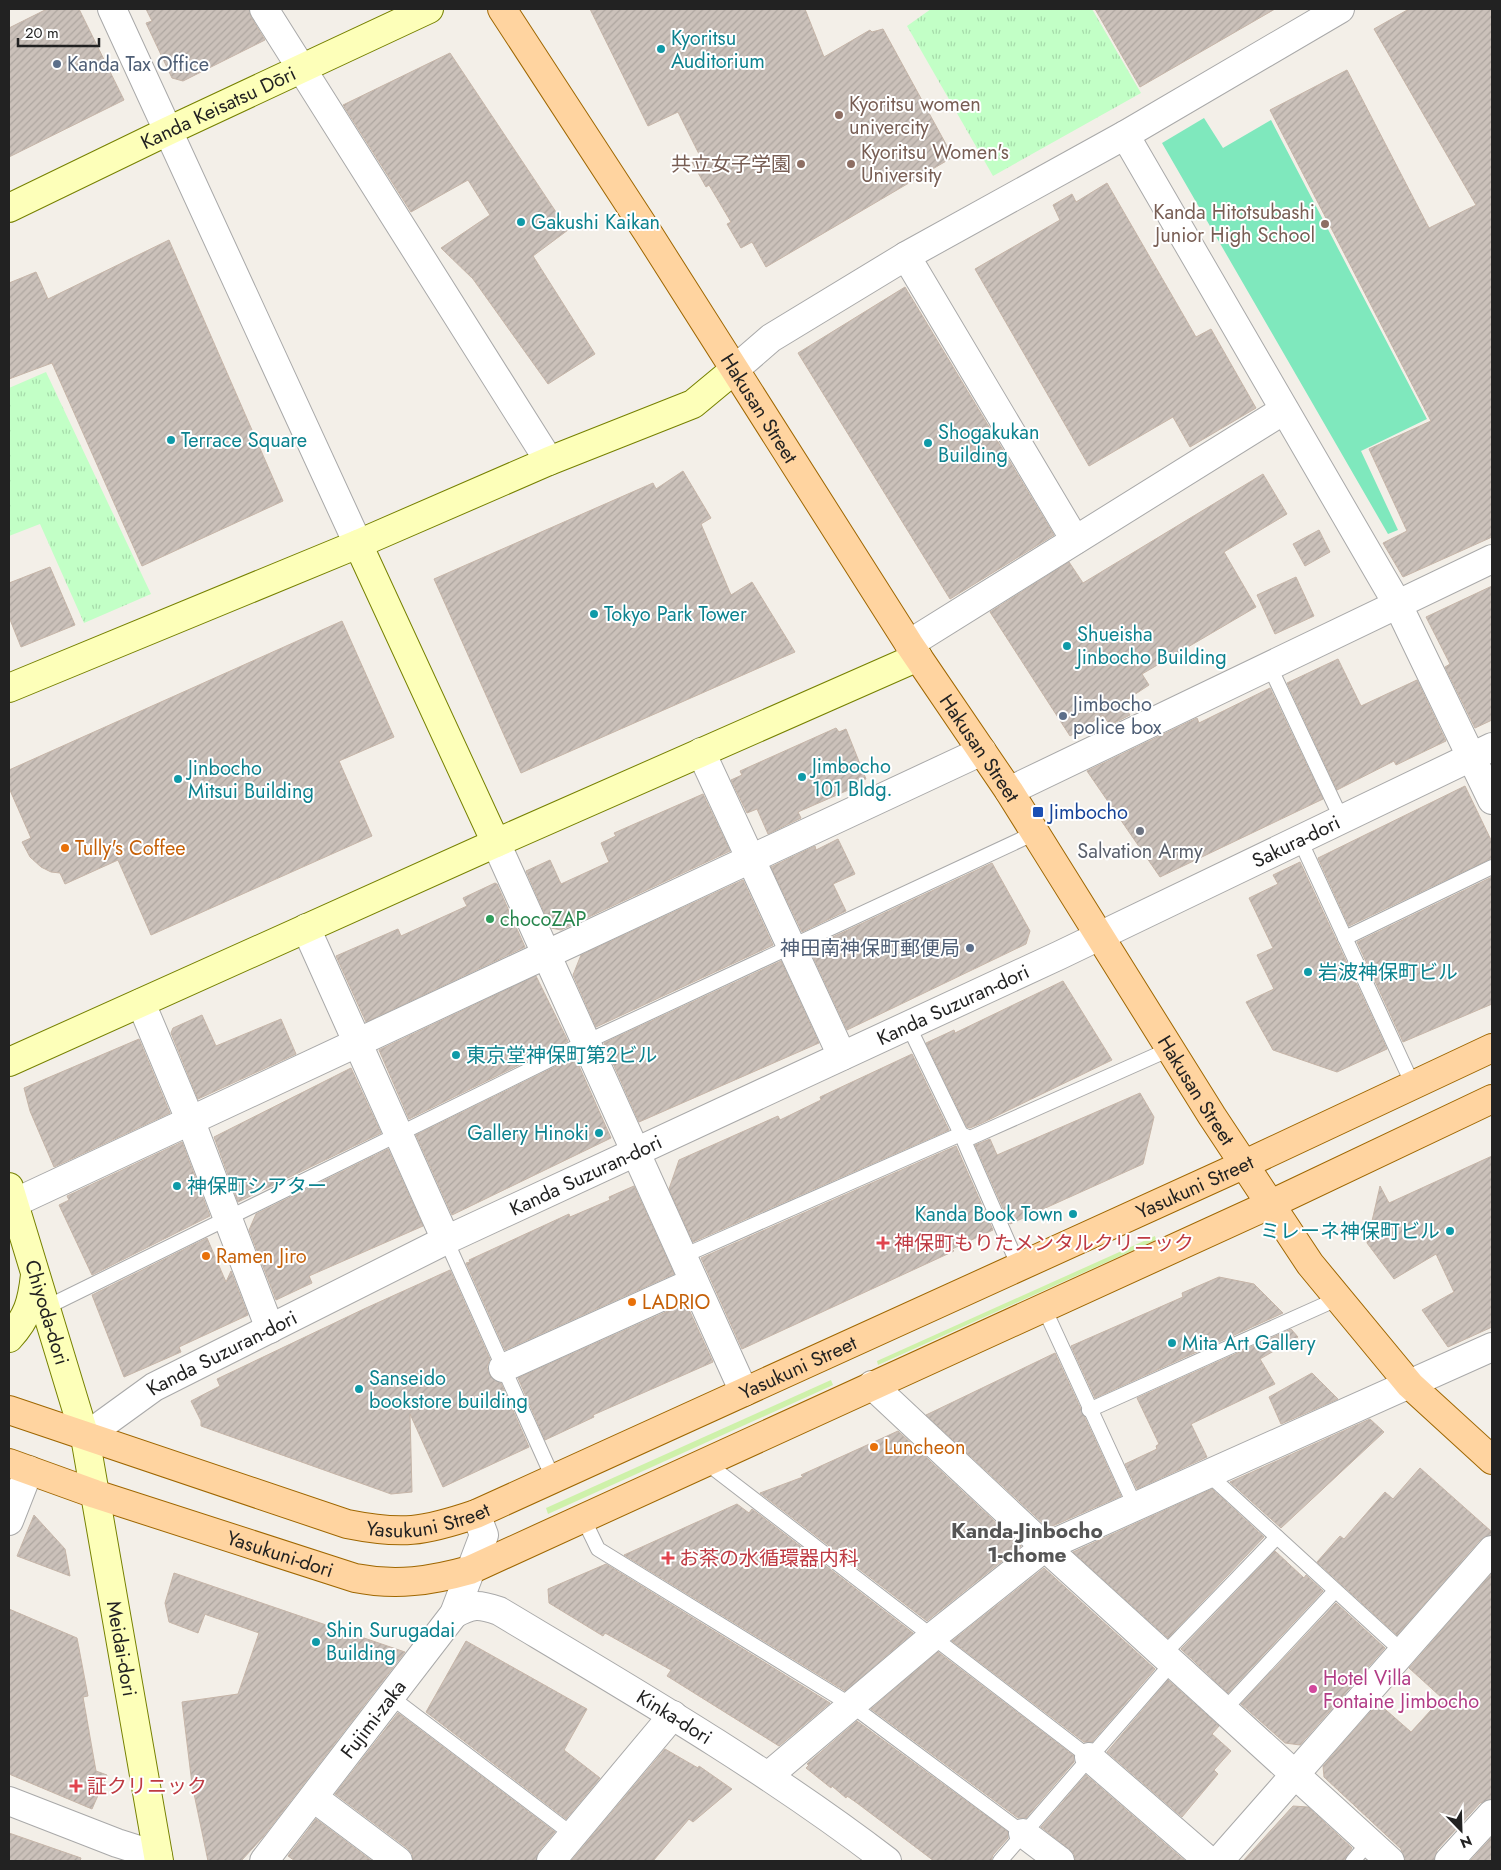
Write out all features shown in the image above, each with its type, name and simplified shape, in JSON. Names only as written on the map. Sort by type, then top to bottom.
[{"type":"main road","name":"Hakusan Street","points":[[502,9],[648,233],[913,650],[1009,791],[1170,1049],[1310,1264],[1337,1299],[1410,1384],[1492,1460]]},
{"type":"main road","name":"Yasukuni Street","points":[[9,1410],[347,1524],[372,1529],[411,1531],[443,1525],[476,1514],[1245,1164],[1492,1048]]},
{"type":"main road","points":[[470,1570],[704,1461],[1271,1204],[1492,1100]]},
{"type":"main road","name":"Yasukuni-dori","points":[[19,1466],[95,1494],[355,1578],[381,1583],[411,1583],[439,1579],[470,1570]]},
{"type":"street","points":[[112,9],[496,842],[744,1392]]},
{"type":"street","points":[[264,9],[300,69],[549,461]]},
{"type":"street","name":"Kanda Keisatsu Dōri","points":[[9,208],[168,131],[429,9]]},
{"type":"street","points":[[10,682],[358,544],[549,461],[694,404],[771,338],[906,256],[1125,135],[1340,9]]},
{"type":"street","points":[[1125,135],[1482,752],[1492,800]]},
{"type":"street","points":[[906,256],[1074,540]]},
{"type":"street","points":[[9,1062],[496,842],[701,752],[913,650],[1074,540],[1284,410]]},
{"type":"street","points":[[1009,791],[1492,559]]},
{"type":"street","points":[[11,1195],[191,1122],[546,953],[982,751]]},
{"type":"street","points":[[701,752],[842,1056]]},
{"type":"street","name":"Sakura-dori","points":[[1100,936],[1482,752]]},
{"type":"street","points":[[306,928],[446,1240]]},
{"type":"street","name":"Kanda Suzuran-dori","points":[[85,1437],[154,1387],[446,1240],[1100,936]]},
{"type":"street","points":[[141,1003],[191,1122],[270,1329]]},
{"type":"street","name":"Chiyoda-dori","points":[[11,1195],[47,1307],[85,1437]]},
{"type":"street","points":[[9,1338],[23,1323],[29,1308],[36,1272]]},
{"type":"street","points":[[503,1368],[694,1282]]},
{"type":"street","points":[[768,1776],[931,1638],[1045,1548],[1366,1402],[1492,1347]]},
{"type":"street","points":[[872,1385],[1045,1548],[1294,1776],[1361,1852],[1390,1861]]},
{"type":"street","name":"Meidai-dori","points":[[85,1437],[159,1859]]},
{"type":"street","points":[[9,1521],[19,1466]]},
{"type":"street","name":"Fujimi-zaka","points":[[264,1861],[454,1614],[484,1535],[476,1514]]},
{"type":"street","points":[[1219,1861],[1492,1550]]},
{"type":"street","name":"Kinka-dori","points":[[470,1570],[499,1611],[673,1715],[768,1776],[861,1852],[887,1861]]},
{"type":"street","points":[[454,1614],[467,1607],[480,1604],[499,1611]]},
{"type":"street","points":[[551,1861],[673,1715]]},
{"type":"street","points":[[1089,1757],[1209,1861]]},
{"type":"street","points":[[314,1798],[398,1861]]},
{"type":"street","points":[[9,1801],[159,1859]]},
{"type":"street","points":[[1448,1861],[1492,1814]]},
{"type":"street","points":[[1023,1833],[1060,1861]]},
{"type":"lane","points":[[1268,665],[1342,820]]},
{"type":"lane","points":[[47,1307],[228,1216],[586,1042],[1035,833]]},
{"type":"lane","points":[[1300,840],[1413,1085]]},
{"type":"lane","points":[[1345,938],[1492,867]]},
{"type":"lane","points":[[908,1025],[961,1134],[1019,1267]]},
{"type":"lane","points":[[682,1256],[961,1134],[970,1138],[1170,1049]]},
{"type":"lane","points":[[446,1240],[553,1478]]},
{"type":"lane","points":[[1089,1410],[1337,1299]]},
{"type":"lane","points":[[1044,1308],[1089,1410],[1135,1506]]},
{"type":"lane","points":[[704,1461],[931,1638],[1089,1757]]},
{"type":"lane","points":[[1207,1474],[1403,1652]]},
{"type":"lane","points":[[583,1518],[598,1549],[851,1706],[1023,1833]]},
{"type":"lane","points":[[1000,1861],[1089,1757],[1167,1659],[1277,1537]]},
{"type":"lane","points":[[1223,1711],[1335,1591]]},
{"type":"lane","points":[[391,1698],[573,1835]]},
{"type":"green space","points":[[931,9],[1092,9],[1141,93],[993,176],[907,26]]},
{"type":"green space","points":[[1204,118],[1223,148],[1271,120],[1427,419],[1361,451],[1398,530],[1388,534],[1162,143]]},
{"type":"green space","points":[[46,372],[151,594],[84,623],[40,524],[9,536],[9,388]]},
{"type":"green space","points":[[1155,1236],[1156,1240],[878,1365],[877,1361]]},
{"type":"green space","points":[[831,1380],[833,1385],[548,1514],[546,1508]]},
{"type":"building","name":"Kanda Tax Office","points":[[47,9],[79,9],[124,100],[9,157],[9,28]]},
{"type":"building","points":[[146,9],[249,9],[251,17],[265,40],[183,81],[172,78],[146,23],[152,21]]},
{"type":"building","points":[[590,9],[805,9],[824,57],[870,30],[872,32],[883,29],[953,157],[766,267],[752,242],[741,248],[727,224],[731,222],[709,185],[706,187],[692,162],[700,156],[678,112],[648,126]]},
{"type":"building","points":[[1095,9],[1275,9],[1140,87]]},
{"type":"building","points":[[1409,9],[1492,9],[1492,537],[1403,577],[1383,543],[1407,531],[1369,449],[1431,421],[1270,110],[1347,70],[1429,228],[1476,205],[1374,29]]},
{"type":"building","name":"Gakushi Kaikan","points":[[450,53],[568,230],[533,256],[595,354],[548,384],[473,279],[441,248],[490,215],[468,180],[411,212],[343,105]]},
{"type":"building","points":[[1107,183],[1196,337],[1211,329],[1256,408],[1190,447],[1173,417],[1089,466],[975,269],[1060,220],[1053,205],[1072,194],[1076,202]]},
{"type":"building","name":"Terrace Square","points":[[169,240],[283,501],[142,566],[52,363],[9,379],[9,283],[36,272],[48,299]]},
{"type":"building","name":"Shogakukan Building","points":[[905,287],[1054,535],[950,599],[798,353]]},
{"type":"building","name":"Tokyo Park Tower","points":[[683,471],[711,518],[701,524],[731,595],[752,582],[795,652],[521,773],[434,579],[653,483],[656,489]]},
{"type":"building","points":[[1263,474],[1287,514],[1224,552],[1256,607],[1142,674],[1149,685],[1122,703],[1130,715],[1110,725],[1103,715],[1070,736],[990,612],[1069,562],[1083,583]]},
{"type":"building","points":[[1319,530],[1330,552],[1305,566],[1293,544]]},
{"type":"building","points":[[50,567],[75,625],[21,647],[9,617],[9,583]]},
{"type":"building","points":[[1296,577],[1314,616],[1275,634],[1257,595]]},
{"type":"building","points":[[1492,586],[1492,720],[1475,728],[1445,667],[1450,664],[1426,617]]},
{"type":"building","name":"Jinbocho Mitsui Building","points":[[342,621],[394,737],[339,761],[372,836],[151,935],[118,860],[65,884],[60,873],[51,872],[41,867],[30,857],[22,842],[31,838],[9,788],[9,770]]},
{"type":"building","points":[[1338,659],[1361,706],[1417,680],[1446,741],[1396,765],[1394,761],[1337,790],[1287,683]]},
{"type":"building","points":[[1270,688],[1323,799],[1160,877],[1087,771],[1197,718],[1199,723]]},
{"type":"building","name":"Jimbocho 101 Bldg.","points":[[836,728],[839,732],[846,729],[866,779],[860,781],[862,784],[798,812],[801,818],[768,834],[757,809],[747,813],[731,780],[742,775],[740,771]]},
{"type":"building","points":[[1465,786],[1492,842],[1492,858],[1349,926],[1318,858]]},
{"type":"building","points":[[703,794],[730,851],[561,930],[551,928],[526,871],[550,860],[561,884],[609,862],[601,843],[616,836],[614,833]]},
{"type":"building","points":[[838,839],[855,874],[833,884],[846,911],[802,932],[771,867],[815,846],[816,850]]},
{"type":"building","name":"岩波神保町ビル","points":[[1300,862],[1387,1049],[1337,1072],[1273,1050],[1246,1002],[1274,989],[1257,955],[1273,948],[1249,898],[1278,884],[1273,875]]},
{"type":"building","points":[[992,863],[1030,931],[1026,944],[847,1030],[809,948]]},
{"type":"building","points":[[1492,877],[1492,1004],[1403,1042],[1357,942]]},
{"type":"building","points":[[743,880],[773,945],[596,1027],[573,975],[581,955]]},
{"type":"building","points":[[495,883],[525,947],[366,1022],[336,956],[398,929],[401,936],[467,906],[463,898]]},
{"type":"building","points":[[781,961],[819,1043],[639,1122],[604,1043]]},
{"type":"building","points":[[536,976],[568,1041],[409,1119],[379,1050]]},
{"type":"building","points":[[1063,981],[1112,1060],[982,1123],[970,1128],[967,1127],[926,1043],[954,1030],[955,1033]]},
{"type":"building","points":[[202,1015],[216,1046],[281,1019],[296,1054],[198,1099],[171,1033],[173,1028]]},
{"type":"building","points":[[139,1039],[170,1113],[54,1167],[30,1111],[24,1088]]},
{"type":"building","points":[[912,1054],[949,1130],[693,1242],[669,1189],[679,1160],[778,1116],[780,1120],[821,1100],[820,1097]]},
{"type":"building","points":[[575,1057],[611,1138],[452,1215],[416,1135]]},
{"type":"building","points":[[351,1068],[381,1133],[238,1202],[214,1137]]},
{"type":"building","points":[[1140,1093],[1154,1117],[1143,1164],[1010,1224],[975,1145],[990,1139],[997,1155]]},
{"type":"building","points":[[182,1142],[210,1216],[92,1275],[59,1205],[69,1200],[67,1196]]},
{"type":"building","points":[[956,1146],[993,1230],[952,1249],[954,1251],[742,1349],[701,1258]]},
{"type":"building","points":[[388,1149],[423,1226],[309,1276],[312,1283],[276,1300],[249,1230],[256,1214]]},
{"type":"building","points":[[1492,1156],[1492,1327],[1448,1347],[1422,1310],[1454,1292],[1436,1254],[1394,1279],[1367,1243],[1380,1186],[1389,1203]]},
{"type":"building","points":[[634,1186],[674,1274],[505,1350],[466,1263],[569,1214],[570,1217],[610,1200],[609,1197]]},
{"type":"building","points":[[207,1238],[226,1282],[231,1271],[248,1315],[179,1347],[181,1352],[124,1377],[92,1295]]},
{"type":"building","name":"Sanseido bookstore building","points":[[450,1270],[490,1359],[487,1367],[489,1374],[494,1380],[501,1383],[529,1447],[443,1487],[410,1414],[412,1492],[391,1494],[201,1426],[201,1421],[191,1401],[220,1386],[217,1379]]},
{"type":"building","points":[[1219,1277],[1254,1284],[1283,1313],[1095,1398],[1071,1346],[1183,1297],[1182,1293]]},
{"type":"building","points":[[686,1303],[713,1362],[593,1415],[594,1417],[545,1440],[518,1378]]},
{"type":"building","points":[[1291,1329],[1298,1337],[1260,1359],[1275,1384],[1191,1424],[1207,1457],[1137,1489],[1125,1464],[1157,1449],[1156,1446],[1159,1444],[1137,1398]]},
{"type":"building","points":[[1055,1353],[1121,1496],[1048,1528],[926,1415]]},
{"type":"building","points":[[1312,1373],[1338,1399],[1281,1424],[1269,1397]]},
{"type":"building","points":[[1370,1419],[1384,1432],[1281,1528],[1230,1482]]},
{"type":"building","points":[[898,1431],[1021,1546],[927,1621],[760,1493],[803,1477],[801,1475]]},
{"type":"building","points":[[1420,1468],[1492,1532],[1492,1535],[1480,1540],[1397,1635],[1317,1562],[1340,1536],[1344,1539],[1385,1492],[1393,1499]]},
{"type":"building","points":[[1212,1489],[1264,1537],[1168,1638],[1073,1552]]},
{"type":"building","points":[[737,1504],[749,1513],[752,1509],[913,1633],[845,1691],[624,1555]]},
{"type":"building","points":[[34,1515],[65,1549],[70,1576],[17,1556]]},
{"type":"building","points":[[1275,1551],[1304,1578],[1306,1575],[1323,1591],[1228,1693],[1181,1649]]},
{"type":"building","points":[[606,1564],[830,1703],[779,1746],[667,1676],[671,1670],[605,1633],[603,1636],[549,1603],[548,1589]]},
{"type":"building","points":[[1044,1568],[1155,1669],[1092,1742],[1084,1742],[952,1641]]},
{"type":"building","points":[[174,1573],[405,1652],[263,1837],[241,1861],[208,1861],[192,1784],[182,1702],[238,1694],[259,1633],[205,1614],[198,1633],[169,1622],[165,1603]]},
{"type":"building","points":[[1492,1573],[1492,1799],[1480,1803],[1437,1850],[1434,1861],[1405,1861],[1401,1849],[1324,1777],[1323,1766],[1378,1703],[1411,1732],[1442,1698],[1409,1668]]},
{"type":"building","points":[[1336,1603],[1385,1648],[1300,1745],[1285,1743],[1241,1704]]},
{"type":"building","points":[[9,1609],[77,1638],[88,1696],[83,1697],[96,1771],[107,1775],[92,1809],[9,1774]]},
{"type":"building","points":[[466,1641],[587,1709],[564,1750],[600,1778],[566,1819],[426,1712]]},
{"type":"building","points":[[938,1652],[1074,1756],[1074,1762],[1026,1818],[1018,1818],[871,1709]]},
{"type":"building","points":[[1168,1680],[1219,1726],[1212,1734],[1231,1751],[1214,1770],[1218,1774],[1182,1817],[1107,1752]]},
{"type":"building","points":[[398,1713],[555,1832],[539,1851],[536,1861],[413,1861],[412,1854],[407,1848],[335,1794]]},
{"type":"building","points":[[857,1721],[1008,1832],[1008,1838],[993,1855],[991,1861],[934,1861],[857,1803],[847,1796],[846,1798],[832,1786],[831,1788],[806,1768],[809,1765],[807,1764]]},
{"type":"building","points":[[665,1749],[698,1768],[699,1766],[732,1789],[693,1822],[689,1819],[653,1861],[571,1861]]},
{"type":"building","points":[[1086,1775],[1185,1861],[1075,1861],[1074,1854],[1069,1849],[1041,1827]]},
{"type":"building","points":[[1293,1806],[1308,1807],[1352,1848],[1344,1861],[1243,1861]]},
{"type":"building","points":[[316,1819],[372,1861],[295,1861],[288,1856]]},
{"type":"building","points":[[9,1833],[81,1858],[80,1861],[9,1861]]},
{"type":"building","points":[[1492,1837],[1492,1861],[1470,1861]]},
{"type":"place","name":"Kyoritsu Auditorium","points":[[661,49]]},
{"type":"place","name":"Kanda Tax Office","points":[[57,64]]},
{"type":"place","name":"Kyoritsu women univercity","points":[[839,115]]},
{"type":"place","name":"共立女子学園","points":[[801,164]]},
{"type":"place","name":"Kyoritsu Women's University","points":[[851,164]]},
{"type":"place","name":"Gakushi Kaikan","points":[[521,222]]},
{"type":"place","name":"Kanda Hitotsubashi Junior High School","points":[[1325,224]]},
{"type":"place","name":"Terrace Square","points":[[171,440]]},
{"type":"place","name":"Shogakukan Building","points":[[928,443]]},
{"type":"place","name":"Tokyo Park Tower","points":[[594,614]]},
{"type":"place","name":"Shueisha Jinbocho Building","points":[[1067,646]]},
{"type":"place","name":"Jimbocho police box","points":[[1063,716]]},
{"type":"place","name":"Jimbocho 101 Bldg.","points":[[802,777]]},
{"type":"place","name":"Jinbocho Mitsui Building","points":[[178,779]]},
{"type":"place","name":"Jimbocho","points":[[1038,812]]},
{"type":"place","name":"Salvation Army","points":[[1140,831]]},
{"type":"place","name":"Tully's Coffee","points":[[65,848]]},
{"type":"place","name":"chocoZAP","points":[[490,919]]},
{"type":"place","name":"神田南神保町郵便局","points":[[970,948]]},
{"type":"place","name":"岩波神保町ビル","points":[[1308,972]]},
{"type":"place","name":"東京堂神保町第2ビル","points":[[456,1055]]},
{"type":"place","name":"Gallery Hinoki","points":[[599,1133]]},
{"type":"place","name":"神保町シアター","points":[[177,1186]]},
{"type":"place","name":"Kanda Book Town","points":[[1073,1214]]},
{"type":"place","name":"ミレーネ神保町ビル","points":[[1450,1231]]},
{"type":"place","name":"神保町もりたメンタルクリニック","points":[[883,1243]]},
{"type":"place","name":"Ramen Jiro","points":[[206,1256]]},
{"type":"place","name":"LADRIO","points":[[632,1302]]},
{"type":"place","name":"Mita Art Gallery","points":[[1172,1343]]},
{"type":"place","name":"Sanseido bookstore building","points":[[359,1389]]},
{"type":"place","name":"Luncheon","points":[[874,1447]]},
{"type":"place","name":"お茶の水循環器内科","points":[[668,1558]]},
{"type":"place","name":"Shin Surugadai Building","points":[[316,1642]]},
{"type":"place","name":"Hotel Villa Fontaine Jimbocho","points":[[1313,1689]]},
{"type":"place","name":"証クリニック","points":[[76,1786]]},
{"type":"district","name":"Kanda-Jinbocho 1-chome","points":[[1027,1543]]}]
